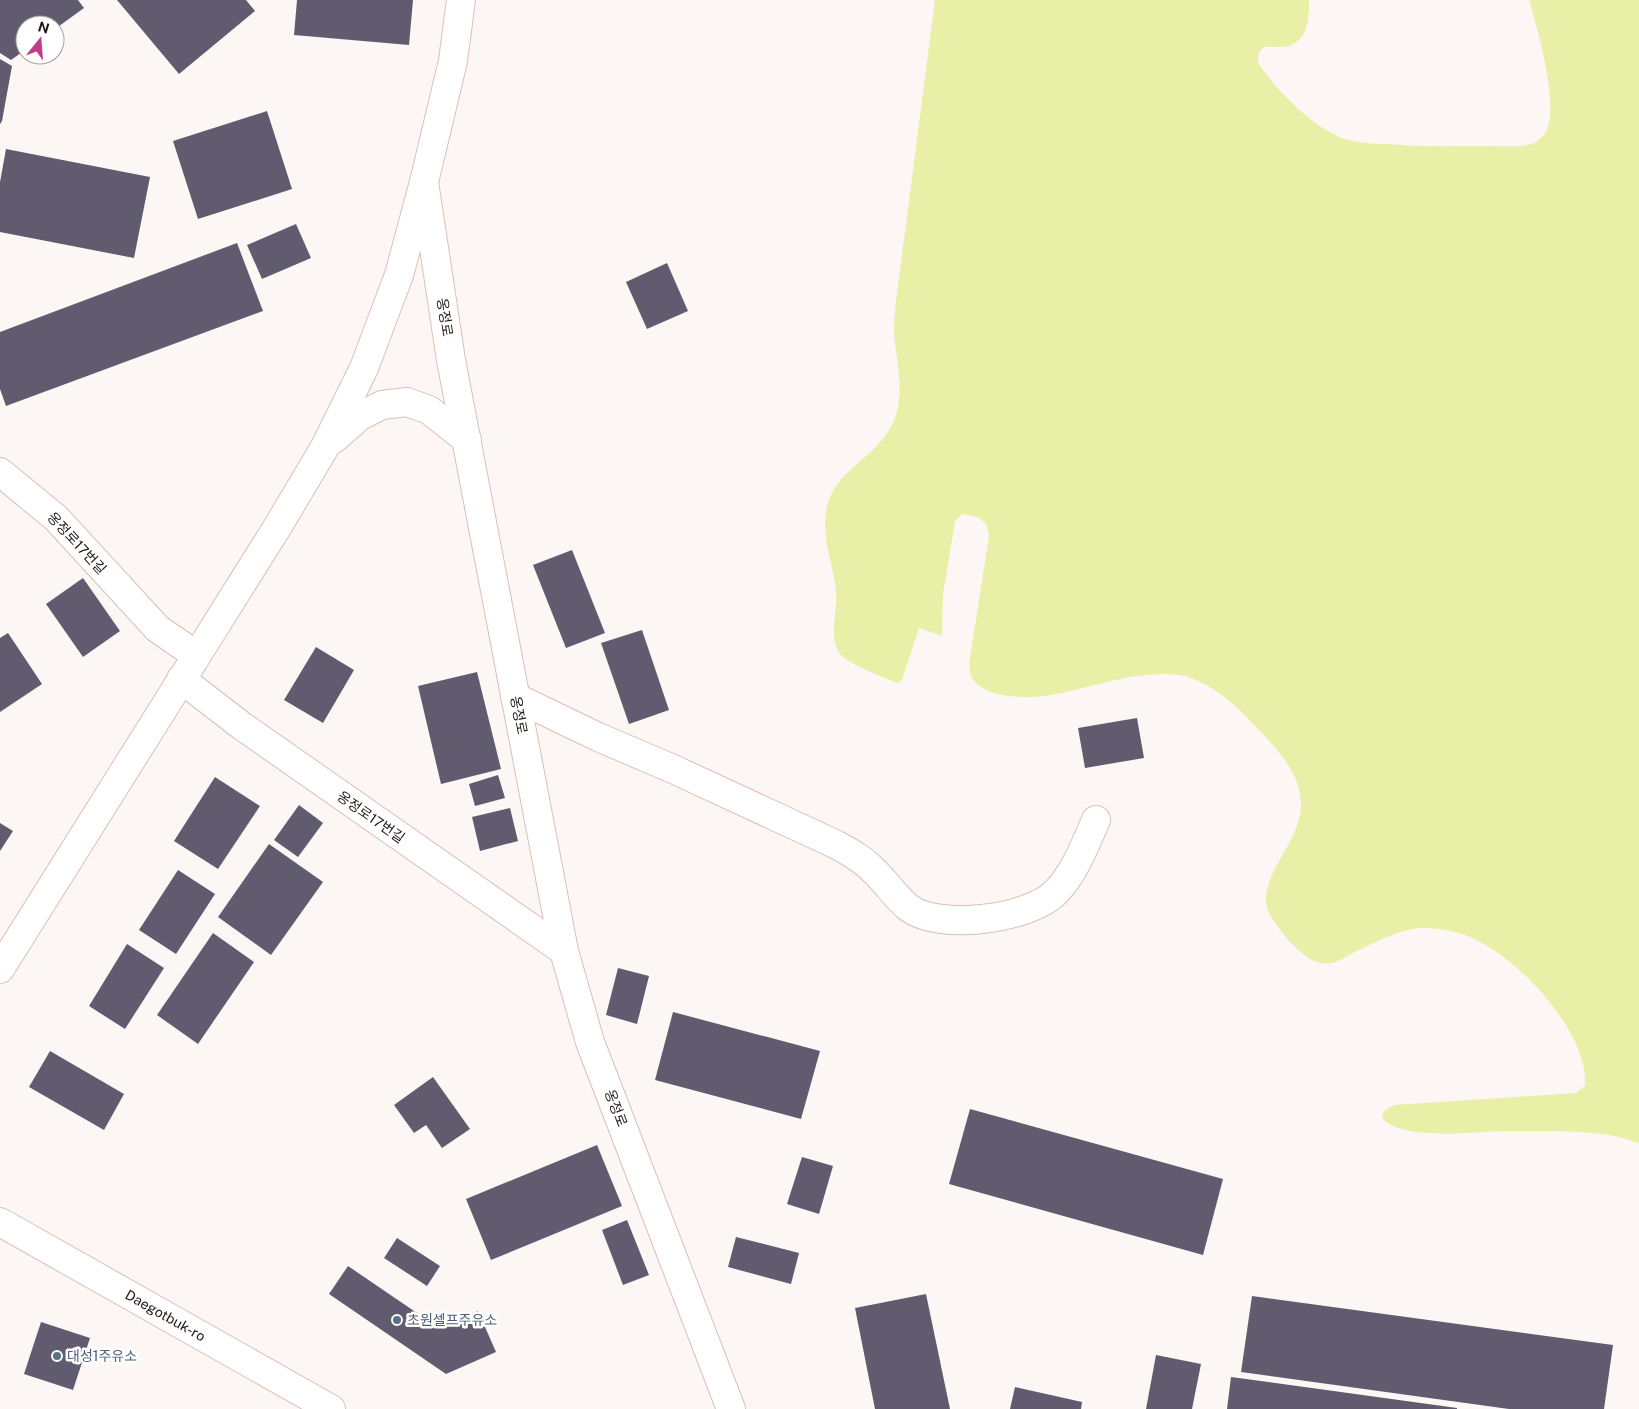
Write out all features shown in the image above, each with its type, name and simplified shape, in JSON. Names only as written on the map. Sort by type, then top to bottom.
[{"type":"street","name":"옹정로","points":[[461,0],[453,61],[424,182],[451,360],[564,951],[590,1042],[731,1409]]},
{"type":"street","points":[[0,969],[278,526],[324,447],[364,368],[399,275],[424,182]]},
{"type":"street","points":[[324,447],[360,416],[382,405],[407,402],[429,410],[467,440]]},
{"type":"street","name":"옹정로17번길","points":[[0,472],[56,518],[158,629],[196,656]]},
{"type":"street","name":"옹정로17번길","points":[[181,678],[242,726],[564,951]]},
{"type":"street","points":[[516,697],[598,737],[673,769],[858,856],[910,908],[925,916],[963,921],[1025,911],[1040,905],[1066,881],[1096,820]]},
{"type":"street","name":"Daegotbuk-ro","points":[[6,1223],[330,1409]]},
{"type":"green space","points":[[935,0],[1309,0],[1308,21],[1304,34],[1300,39],[1288,46],[1264,47],[1258,61],[1274,84],[1313,121],[1345,139],[1376,144],[1523,146],[1535,142],[1545,133],[1549,122],[1550,106],[1546,68],[1529,0],[1639,0],[1639,1143],[1597,1133],[1509,1131],[1424,1133],[1393,1125],[1382,1118],[1384,1111],[1394,1105],[1576,1093],[1585,1086],[1583,1064],[1575,1042],[1562,1019],[1526,976],[1485,944],[1465,935],[1439,929],[1422,928],[1406,930],[1362,948],[1330,964],[1312,960],[1295,947],[1273,919],[1266,903],[1271,878],[1295,830],[1299,817],[1301,804],[1297,782],[1281,754],[1267,738],[1236,707],[1210,687],[1185,676],[1158,674],[1120,679],[1046,696],[1028,697],[1009,696],[991,692],[976,683],[971,677],[969,664],[989,536],[987,525],[978,517],[962,514],[955,521],[943,595],[942,636],[919,628],[902,680],[897,683],[861,667],[847,660],[838,650],[834,634],[836,590],[826,542],[825,517],[827,505],[839,482],[885,436],[892,425],[897,411],[900,391],[894,331],[895,308]]},
{"type":"building","points":[[0,0],[78,0],[84,8],[65,22],[65,15],[15,15],[15,57],[11,60],[0,53]]},
{"type":"building","points":[[117,0],[246,0],[255,11],[179,74]]},
{"type":"building","points":[[297,0],[413,0],[409,45],[294,35]]},
{"type":"building","points":[[0,59],[12,66],[0,124]]},
{"type":"building","points":[[267,111],[292,189],[198,219],[173,141]]},
{"type":"building","points":[[6,149],[150,177],[134,258],[0,232],[0,182]]},
{"type":"building","points":[[296,224],[311,258],[262,279],[247,245]]},
{"type":"building","points":[[237,243],[263,311],[6,406],[0,389],[0,332]]},
{"type":"building","points":[[667,263],[688,311],[647,329],[626,282]]},
{"type":"building","points":[[572,550],[605,633],[566,648],[533,565]]},
{"type":"building","points":[[83,578],[120,631],[83,657],[46,604]]},
{"type":"building","points":[[642,630],[669,710],[629,724],[601,643]]},
{"type":"building","points":[[8,633],[42,684],[0,712],[0,638]]},
{"type":"building","points":[[316,647],[354,670],[323,723],[284,700]]},
{"type":"building","points":[[477,672],[501,769],[441,784],[418,686]]},
{"type":"building","points":[[1137,718],[1144,758],[1085,768],[1078,728]]},
{"type":"building","points":[[498,775],[505,798],[475,806],[469,784]]},
{"type":"building","points":[[215,777],[260,806],[218,869],[174,841]]},
{"type":"building","points":[[299,805],[323,823],[298,857],[274,840]]},
{"type":"building","points":[[510,808],[518,841],[480,851],[472,817]]},
{"type":"building","points":[[0,823],[13,831],[0,851]]},
{"type":"building","points":[[269,844],[323,882],[271,955],[218,917]]},
{"type":"building","points":[[178,870],[215,894],[176,954],[139,930]]},
{"type":"building","points":[[213,933],[254,962],[198,1044],[157,1015]]},
{"type":"building","points":[[127,944],[164,968],[125,1029],[89,1006]]},
{"type":"building","points":[[618,968],[649,976],[637,1024],[606,1015]]},
{"type":"building","points":[[673,1012],[820,1051],[801,1119],[655,1080]]},
{"type":"building","points":[[50,1051],[124,1094],[104,1130],[29,1087]]},
{"type":"building","points":[[433,1077],[470,1129],[442,1148],[426,1125],[414,1133],[394,1105]]},
{"type":"building","points":[[970,1109],[1223,1179],[1203,1255],[949,1184]]},
{"type":"building","points":[[597,1145],[622,1206],[491,1260],[466,1199]]},
{"type":"building","points":[[802,1157],[833,1166],[819,1214],[787,1204]]},
{"type":"building","points":[[627,1220],[649,1275],[623,1285],[602,1230]]},
{"type":"building","points":[[736,1237],[799,1253],[791,1284],[728,1267]]},
{"type":"building","points":[[397,1238],[440,1266],[427,1286],[384,1258]]},
{"type":"building","name":"초원셀프주유소","points":[[348,1266],[439,1328],[478,1311],[496,1352],[446,1374],[329,1294]]},
{"type":"building","points":[[926,1294],[950,1409],[875,1409],[855,1308]]},
{"type":"building","points":[[1252,1296],[1613,1345],[1604,1409],[1509,1409],[1241,1372]]},
{"type":"building","name":"대성1주유소","points":[[41,1322],[90,1338],[73,1390],[24,1374]]},
{"type":"building","points":[[1156,1355],[1201,1364],[1192,1409],[1146,1409]]},
{"type":"building","points":[[1231,1377],[1457,1408],[1457,1409],[1227,1409]]},
{"type":"building","points":[[1015,1387],[1082,1402],[1081,1409],[1010,1409]]},
{"type":"place","name":"초원셀프주유소","points":[[397,1320]]},
{"type":"place","name":"대성1주유소","points":[[57,1356]]}]
